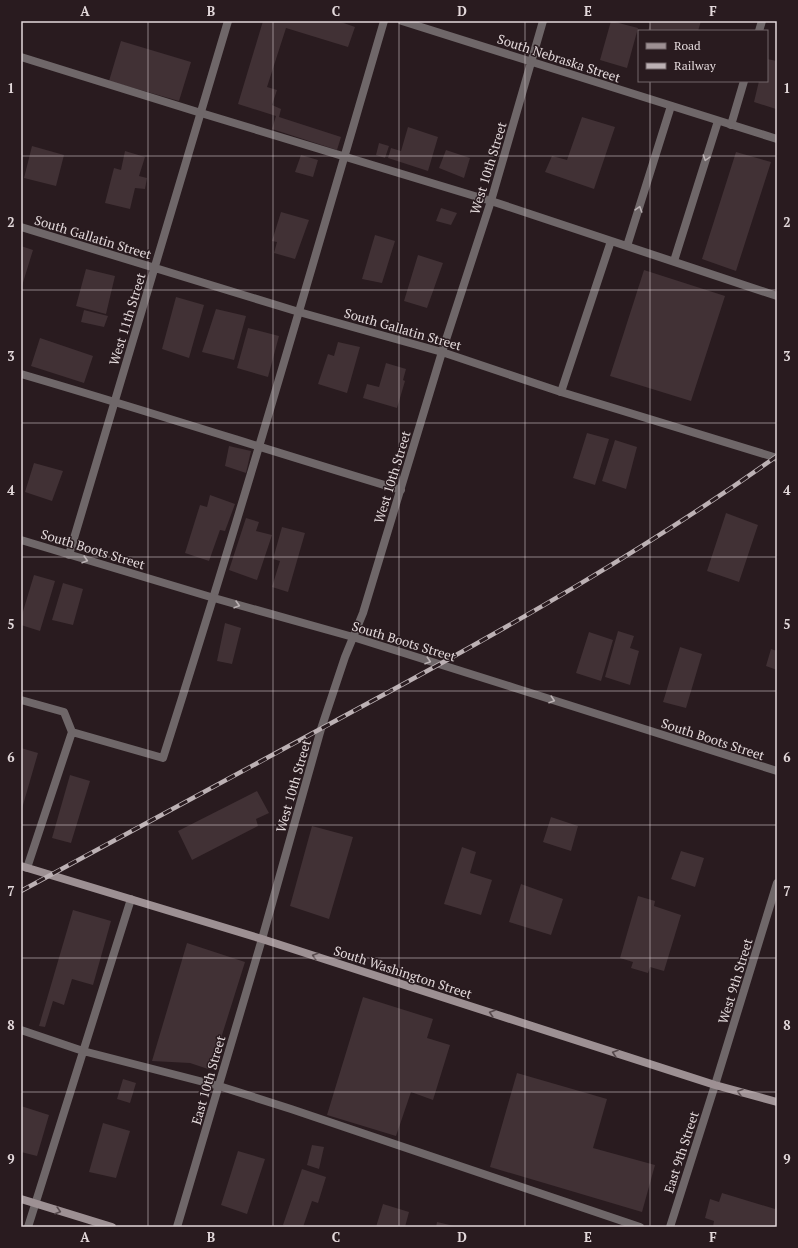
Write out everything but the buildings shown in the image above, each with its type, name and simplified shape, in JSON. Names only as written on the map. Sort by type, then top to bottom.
[{"type":"main road","name":"South Washington Street","points":[[24,867],[262,939],[716,1085],[777,1102]]},
{"type":"main road","points":[[21,1199],[112,1227]]},
{"type":"street","name":"West 11th Street","points":[[69,555],[228,21]]},
{"type":"street","points":[[72,732],[163,758],[214,598],[384,21]]},
{"type":"street","name":"South Nebraska Street","points":[[402,21],[777,139]]},
{"type":"street","name":"West 10th Street","points":[[262,939],[321,729],[345,657],[363,613],[442,352],[491,202],[543,21]]},
{"type":"street","points":[[21,57],[491,202],[777,296]]},
{"type":"street","points":[[731,125],[744,82]]},
{"type":"street","points":[[627,246],[671,106]]},
{"type":"street","points":[[674,261],[718,121]]},
{"type":"street","name":"South Gallatin Street","points":[[21,228],[299,312],[442,352],[561,392],[777,458]]},
{"type":"street","points":[[561,392],[611,241]]},
{"type":"street","points":[[21,374],[115,401],[401,490]]},
{"type":"street","name":"South Boots Street","points":[[21,540],[214,598],[353,637],[777,772]]},
{"type":"street","points":[[21,700],[64,712],[72,732],[24,867]]},
{"type":"street","name":"West 9th Street","points":[[716,1085],[777,884]]},
{"type":"street","points":[[28,1227],[34,1203],[131,899]]},
{"type":"street","name":"East 10th Street","points":[[177,1227],[262,939]]},
{"type":"street","points":[[21,1030],[83,1051],[219,1086],[454,1163],[640,1227]]},
{"type":"street","name":"East 9th Street","points":[[670,1227],[716,1085]]},
{"type":"railway","points":[[21,891],[424,673],[527,615],[679,523],[777,456]]}]
